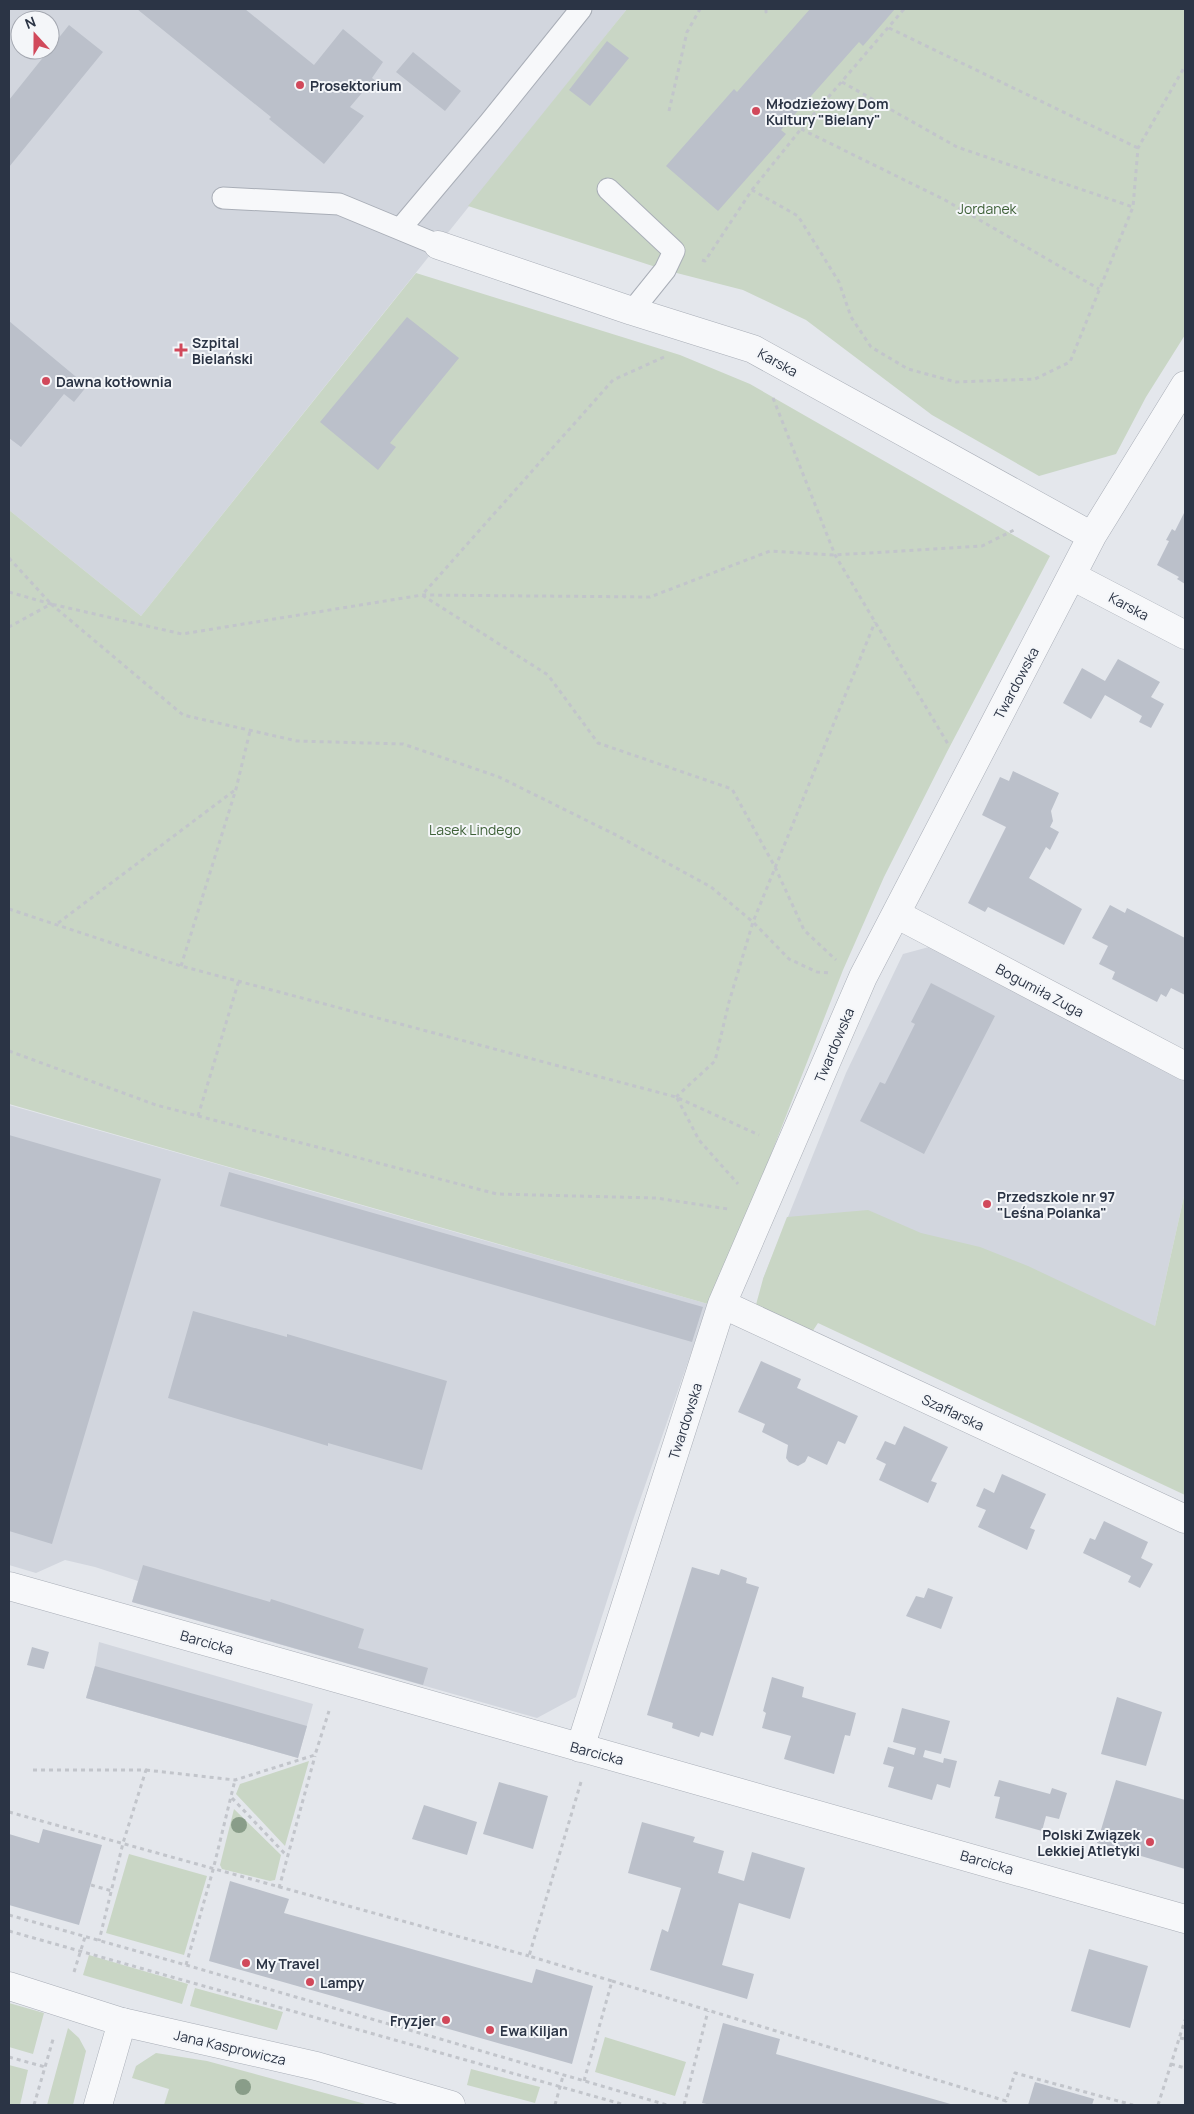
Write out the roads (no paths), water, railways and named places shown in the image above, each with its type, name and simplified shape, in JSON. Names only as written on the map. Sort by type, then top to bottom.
[{"type":"street","name":"Karska","points":[[438,245],[710,337],[753,349],[1092,536]]},
{"type":"street","name":"Twardowska","points":[[580,1748],[722,1304],[863,977],[1092,536],[1185,385]]},
{"type":"street","name":"Karska","points":[[1072,576],[1185,636]]},
{"type":"street","name":"Bogumiła Zuga","points":[[896,914],[1185,1066]]},
{"type":"street","name":"Szaflarska","points":[[722,1304],[1185,1519]]},
{"type":"street","name":"Barcicka","points":[[9,1586],[580,1748],[899,1836],[1185,1919]]},
{"type":"street","name":"Jana Kasprowicza","points":[[9,1986],[122,2022],[316,2066],[451,2105]]},
{"type":"street","points":[[98,2105],[122,2022]]},
{"type":"lane","points":[[400,229],[581,9]]},
{"type":"lane","points":[[608,189],[674,251],[665,270],[632,311]]},
{"type":"lane","points":[[223,198],[339,204],[438,245]]},
{"type":"place","name":"Prosektorium","points":[[300,85]]},
{"type":"place","name":"Młodzieżowy Dom Kultury \"Bielany\"","points":[[756,111]]},
{"type":"place","name":"Szpital Bielański","points":[[181,350]]},
{"type":"place","name":"Dawna kotłownia","points":[[46,381]]},
{"type":"place","name":"Przedszkole nr 97 \"Leśna Polanka\"","points":[[987,1204]]},
{"type":"place","name":"Polski Związek Lekkiej Atletyki","points":[[1150,1842]]},
{"type":"place","name":"My Travel","points":[[246,1963]]},
{"type":"place","name":"Lampy","points":[[310,1982]]},
{"type":"place","name":"Fryzjer","points":[[446,2020]]},
{"type":"place","name":"Ewa Kiljan","points":[[490,2030]]},
{"type":"park label","name":"Jordanek","points":[[987,208]]},
{"type":"park label","name":"Lasek Lindego","points":[[475,829]]}]
